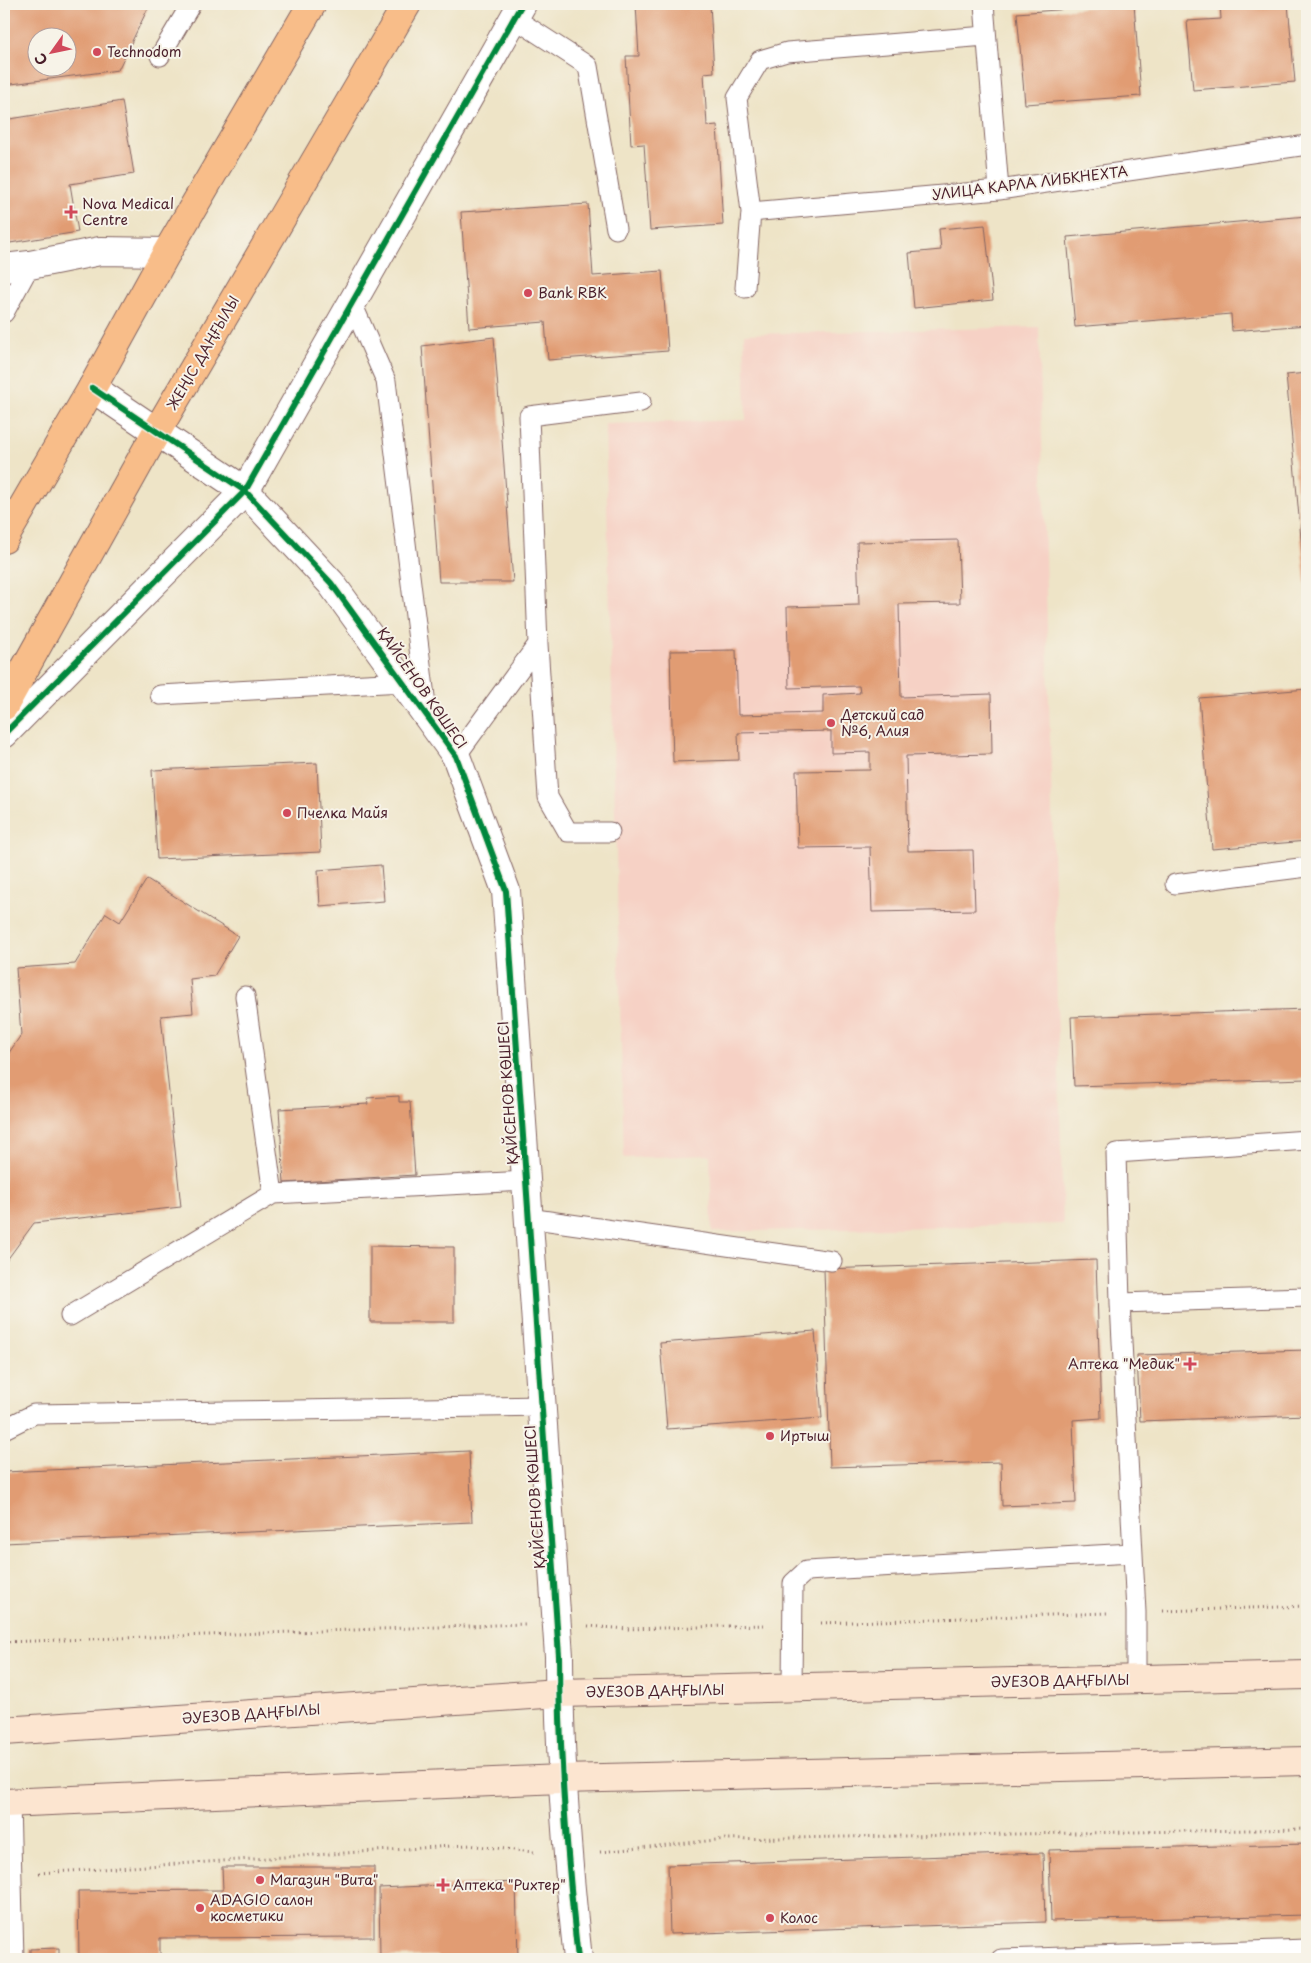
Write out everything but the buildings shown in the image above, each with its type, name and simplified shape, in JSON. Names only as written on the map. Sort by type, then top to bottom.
[{"type":"main road","points":[[4,539],[92,388],[167,252],[312,4]]},
{"type":"main road","name":"ЖЕҢІС ДАҢҒЫЛЫ","points":[[4,706],[157,431],[407,4]]},
{"type":"main road","name":"ӘУЕЗОВ ДАҢҒЫЛЫ","points":[[4,1731],[559,1693],[1307,1675]]},
{"type":"main road","points":[[7,1803],[561,1779],[1307,1761]]},
{"type":"street","points":[[4,734],[245,491],[518,11]]},
{"type":"street","points":[[17,266],[100,251],[167,252]]},
{"type":"street","name":"ҚАЙСЕНОВ КӨШЕСІ","points":[[92,388],[245,491],[331,583],[456,756],[506,892],[557,1624],[561,1779],[578,1959]]},
{"type":"lane","points":[[160,56],[191,4]]},
{"type":"lane","points":[[984,4],[999,190]]},
{"type":"lane","points":[[518,11],[588,66],[616,229]]},
{"type":"lane","points":[[745,288],[751,212],[736,98],[760,60],[787,52],[986,36]]},
{"type":"lane","name":"УЛИЦА КАРЛА ЛИБКНЕХТА","points":[[751,212],[999,190],[1307,145]]},
{"type":"lane","points":[[4,313],[17,266]]},
{"type":"lane","points":[[352,303],[386,381],[428,717]]},
{"type":"lane","points":[[610,832],[568,832],[548,797],[538,644],[530,416],[641,402]]},
{"type":"lane","points":[[456,756],[538,644]]},
{"type":"lane","points":[[160,696],[403,682]]},
{"type":"lane","points":[[1175,884],[1307,867]]},
{"type":"lane","points":[[245,996],[273,1194]]},
{"type":"lane","points":[[1136,1680],[1136,1612],[1120,1303],[1116,1152],[1307,1140]]},
{"type":"lane","points":[[70,1316],[273,1194],[526,1181]]},
{"type":"lane","points":[[528,1218],[832,1261]]},
{"type":"lane","points":[[1120,1303],[1307,1297]]},
{"type":"lane","points":[[4,1429],[34,1414],[542,1406]]},
{"type":"lane","points":[[792,1688],[793,1583],[806,1571],[1132,1553]]},
{"type":"lane","points":[[7,1803],[12,1875],[14,1959]]},
{"type":"lane","points":[[1001,1959],[1307,1949]]},
{"type":"path","points":[[4,1642],[557,1624],[628,1629],[1307,1606]]},
{"type":"path","points":[[12,1875],[467,1845],[567,1856],[726,1839],[1307,1829]]},
{"type":"shaded area","points":[[1039,327],[1063,1224],[712,1232],[710,1155],[624,1158],[605,424],[746,420],[744,334]]},
{"type":"cycle path","points":[[4,734],[245,491],[522,4]]},
{"type":"cycle path","points":[[92,388],[245,491],[331,583],[456,756],[506,891],[559,1656],[564,1808],[578,1959]]},
{"type":"place","name":"Technodom","points":[[97,52]]},
{"type":"place","name":"Nova Medical Centre","points":[[71,212]]},
{"type":"place","name":"Bank RBK","points":[[528,293]]},
{"type":"place","name":"Детский сад №6, Алия","points":[[831,723]]},
{"type":"place","name":"Пчелка Майя","points":[[287,813]]},
{"type":"place","name":"Аптека \"Медик\"","points":[[1190,1364]]},
{"type":"place","name":"Иртыш","points":[[770,1436]]},
{"type":"place","name":"Магазин \"Вита\"","points":[[260,1880]]},
{"type":"place","name":"Аптека \"Рихтер\"","points":[[443,1885]]},
{"type":"place","name":"ADAGIO салон косметики","points":[[200,1908]]},
{"type":"place","name":"Колос","points":[[770,1918]]}]
